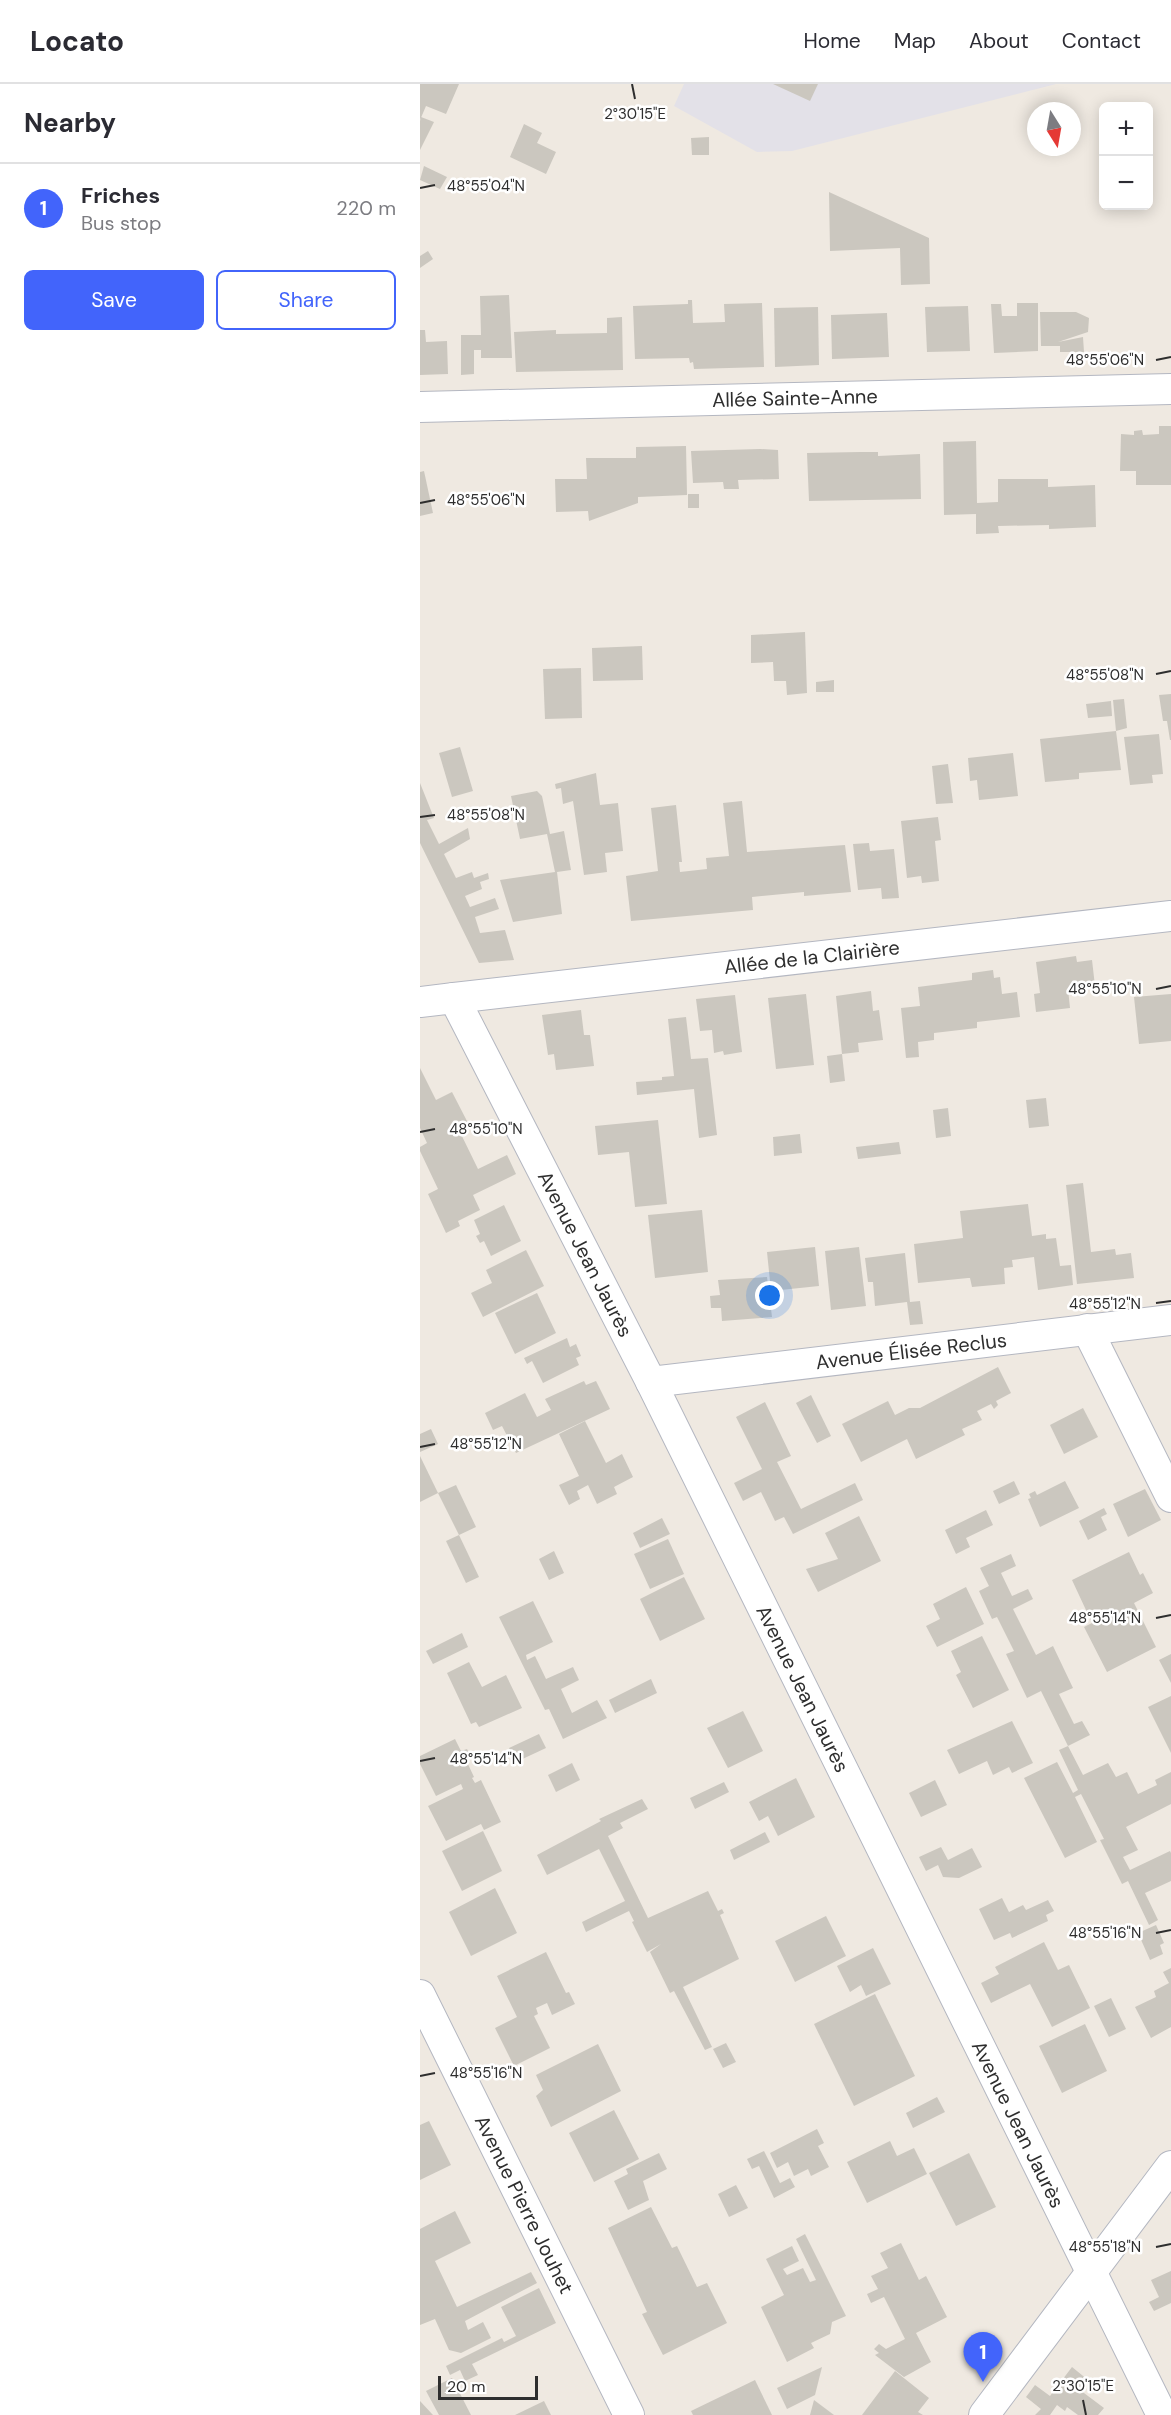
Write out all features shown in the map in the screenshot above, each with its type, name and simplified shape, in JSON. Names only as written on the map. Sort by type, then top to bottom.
[{"type":"street","name":"Allée Sainte-Anne","points":[[420,407],[1171,389]]},
{"type":"street","name":"Allée de la Clairière","points":[[454,998],[1171,916]]},
{"type":"street","points":[[420,1002],[454,998]]},
{"type":"street","name":"Avenue Jean Jaurès","points":[[454,998],[651,1382],[1162,2415]]},
{"type":"street","name":"Avenue Élisée Reclus","points":[[651,1382],[1171,1320]]},
{"type":"street","points":[[1087,1329],[1171,1497]]},
{"type":"street","name":"Avenue Pierre Jouhet","points":[[420,1995],[629,2415]]},
{"type":"street","points":[[984,2415],[1171,2166]]},
{"type":"shaded area","points":[[684,84],[1056,84],[792,151],[757,152],[674,106]]},
{"type":"building","points":[[420,84],[459,84],[446,114],[426,106],[420,120]]},
{"type":"building","points":[[773,84],[818,84],[810,101]]},
{"type":"building","points":[[421,117],[434,122],[420,150],[420,121]]},
{"type":"building","points":[[524,124],[542,133],[537,143],[556,152],[546,174],[510,157]]},
{"type":"building","points":[[709,137],[709,155],[692,155],[691,138]]},
{"type":"building","points":[[424,166],[447,177],[440,189],[420,180]]},
{"type":"building","points":[[829,192],[929,238],[930,284],[901,285],[900,248],[830,251]]},
{"type":"building","points":[[428,251],[433,259],[420,268],[420,256]]},
{"type":"building","points":[[509,295],[512,358],[481,358],[481,350],[474,350],[474,374],[461,375],[461,335],[481,335],[480,296]]},
{"type":"building","points":[[688,300],[692,300],[693,323],[725,322],[724,304],[762,303],[764,367],[694,369],[693,362],[690,363],[689,358],[635,359],[633,306],[688,304]]},
{"type":"building","points":[[1017,303],[1038,303],[1038,351],[994,353],[991,304],[1001,304],[1002,316],[1017,316]]},
{"type":"building","points":[[968,306],[970,351],[927,352],[925,307]]},
{"type":"building","points":[[818,307],[819,365],[775,367],[774,308]]},
{"type":"building","points":[[1040,312],[1076,312],[1089,318],[1088,332],[1058,342],[1083,337],[1084,352],[1060,352],[1060,346],[1041,346]]},
{"type":"building","points":[[887,313],[889,357],[832,359],[831,315]]},
{"type":"building","points":[[622,317],[623,370],[516,372],[514,332],[556,330],[556,334],[607,333],[607,318]]},
{"type":"building","points":[[420,330],[425,330],[426,342],[447,341],[448,374],[420,375]]},
{"type":"building","points":[[1159,426],[1171,426],[1171,485],[1136,485],[1136,471],[1120,471],[1121,434],[1134,435],[1134,431],[1142,430],[1143,435],[1159,434]]},
{"type":"building","points":[[976,441],[977,503],[998,502],[998,479],[1048,479],[1048,487],[1095,485],[1096,527],[1049,529],[1049,525],[998,526],[999,533],[976,534],[976,514],[944,515],[943,442]]},
{"type":"building","points":[[686,446],[687,495],[638,497],[638,503],[589,521],[588,511],[556,512],[555,479],[587,479],[586,458],[636,458],[636,447]]},
{"type":"building","points":[[778,450],[779,479],[738,480],[739,489],[724,489],[723,482],[693,483],[691,451]]},
{"type":"building","points":[[878,452],[878,456],[920,454],[921,499],[809,501],[807,453]]},
{"type":"building","points":[[424,471],[433,513],[420,516],[420,472]]},
{"type":"building","points":[[688,494],[699,494],[699,508],[688,508]]},
{"type":"building","points":[[805,632],[807,693],[787,695],[786,681],[774,681],[773,662],[751,663],[751,635]]},
{"type":"building","points":[[642,646],[643,680],[593,681],[592,648]]},
{"type":"building","points":[[581,668],[582,718],[545,719],[543,669]]},
{"type":"building","points":[[834,680],[834,692],[816,692],[816,682]]},
{"type":"building","points":[[1171,694],[1170,740],[1167,721],[1163,721],[1159,695]]},
{"type":"building","points":[[1124,699],[1127,728],[1116,731],[1113,700]]},
{"type":"building","points":[[1111,701],[1112,716],[1088,718],[1086,704]]},
{"type":"building","points":[[1116,731],[1121,770],[1079,773],[1079,779],[1045,782],[1040,739]]},
{"type":"building","points":[[1159,734],[1163,774],[1152,775],[1153,783],[1130,785],[1124,737]]},
{"type":"building","points":[[460,747],[473,791],[452,797],[439,753]]},
{"type":"building","points":[[1013,753],[1018,796],[979,800],[977,780],[970,781],[968,758]]},
{"type":"building","points":[[948,764],[953,803],[936,804],[932,766]]},
{"type":"building","points":[[596,773],[600,805],[618,803],[623,851],[605,853],[607,872],[584,875],[573,801],[563,804],[561,788],[556,789],[555,784]]},
{"type":"building","points":[[420,783],[434,818],[427,820],[439,844],[468,828],[470,839],[444,854],[456,878],[472,872],[474,878],[488,873],[489,879],[480,882],[482,889],[465,896],[470,907],[495,898],[499,909],[475,917],[480,933],[505,930],[514,960],[479,963],[420,843]]},
{"type":"building","points":[[537,791],[542,796],[550,834],[564,831],[571,870],[557,872],[562,914],[513,922],[500,880],[555,872],[547,834],[520,839],[511,796]]},
{"type":"building","points":[[742,801],[747,852],[845,845],[851,892],[804,896],[804,892],[752,897],[753,910],[631,921],[626,876],[658,871],[651,808],[676,805],[682,862],[679,862],[680,872],[707,869],[706,858],[729,856],[723,803]]},
{"type":"building","points":[[938,817],[941,840],[935,841],[939,881],[922,883],[921,876],[907,878],[901,821]]},
{"type":"building","points":[[869,843],[870,851],[894,849],[899,898],[882,899],[881,888],[858,890],[853,844]]},
{"type":"building","points":[[1076,956],[1077,962],[1092,960],[1095,986],[1068,989],[1070,1008],[1036,1012],[1034,994],[1040,993],[1036,962]]},
{"type":"building","points":[[993,970],[994,978],[1000,977],[1002,994],[1017,992],[1020,1017],[977,1022],[977,1028],[934,1033],[934,1040],[918,1042],[919,1057],[906,1058],[901,1008],[920,1006],[918,987],[972,980],[972,973]]},
{"type":"building","points":[[871,991],[873,1011],[879,1010],[883,1040],[858,1043],[859,1052],[842,1054],[836,996]]},
{"type":"building","points":[[806,994],[814,1065],[776,1069],[768,998]]},
{"type":"building","points":[[1171,994],[1171,1041],[1139,1044],[1134,997]]},
{"type":"building","points":[[735,995],[742,1052],[724,1055],[723,1051],[714,1053],[712,1030],[700,1031],[696,999]]},
{"type":"building","points":[[581,1010],[584,1035],[590,1035],[594,1066],[556,1070],[554,1054],[548,1055],[542,1015]]},
{"type":"building","points":[[686,1017],[691,1059],[708,1058],[717,1135],[699,1138],[694,1089],[637,1095],[636,1082],[662,1080],[662,1077],[674,1076],[668,1019]]},
{"type":"building","points":[[842,1054],[845,1081],[830,1083],[827,1056]]},
{"type":"building","points":[[420,1068],[436,1100],[452,1092],[468,1123],[458,1128],[478,1169],[507,1155],[516,1174],[473,1195],[480,1210],[458,1221],[460,1226],[446,1233],[428,1194],[438,1189],[420,1151],[420,1147],[427,1143],[420,1128]]},
{"type":"building","points":[[1046,1098],[1049,1126],[1029,1128],[1026,1100]]},
{"type":"building","points":[[948,1108],[951,1136],[936,1138],[933,1110]]},
{"type":"building","points":[[658,1120],[667,1204],[635,1207],[629,1152],[598,1155],[595,1126]]},
{"type":"building","points":[[800,1134],[802,1153],[774,1156],[773,1137]]},
{"type":"building","points":[[899,1142],[901,1154],[858,1159],[856,1147]]},
{"type":"building","points":[[1083,1183],[1091,1252],[1115,1249],[1116,1255],[1131,1253],[1134,1278],[1077,1284],[1066,1185]]},
{"type":"building","points":[[1028,1204],[1032,1236],[1046,1234],[1046,1239],[1056,1238],[1060,1266],[1071,1265],[1073,1285],[1038,1290],[1034,1257],[1012,1260],[1013,1267],[1004,1268],[1005,1284],[972,1287],[970,1278],[918,1283],[914,1244],[963,1238],[960,1211]]},
{"type":"building","points":[[504,1205],[521,1241],[491,1256],[484,1241],[480,1243],[476,1236],[480,1234],[474,1220]]},
{"type":"building","points":[[702,1210],[708,1272],[655,1278],[648,1215]]},
{"type":"building","points":[[815,1247],[819,1286],[771,1291],[767,1252]]},
{"type":"building","points":[[859,1247],[866,1306],[831,1310],[825,1251]]},
{"type":"building","points":[[526,1250],[544,1286],[483,1317],[471,1293],[492,1283],[486,1270]]},
{"type":"building","points":[[905,1253],[910,1302],[920,1301],[923,1324],[910,1325],[907,1302],[875,1306],[873,1282],[868,1282],[865,1258]]},
{"type":"building","points":[[767,1277],[772,1317],[722,1321],[721,1308],[711,1308],[710,1296],[720,1295],[718,1280]]},
{"type":"building","points":[[537,1293],[556,1333],[515,1354],[495,1313]]},
{"type":"building","points":[[567,1338],[570,1347],[576,1344],[581,1356],[576,1358],[579,1365],[543,1383],[532,1361],[527,1364],[524,1358]]},
{"type":"building","points":[[998,1367],[1011,1393],[996,1401],[998,1405],[994,1409],[991,1404],[977,1411],[982,1420],[962,1429],[965,1435],[916,1459],[907,1439],[861,1462],[842,1424],[888,1401],[895,1415],[909,1408],[920,1408]]},
{"type":"building","points":[[584,1381],[586,1385],[596,1381],[610,1409],[516,1453],[502,1426],[493,1430],[485,1413],[525,1393],[537,1417],[551,1410],[545,1399]]},
{"type":"building","points":[[811,1395],[831,1436],[817,1443],[796,1403]]},
{"type":"building","points":[[765,1402],[791,1456],[777,1462],[801,1509],[855,1483],[863,1500],[793,1534],[784,1517],[775,1521],[761,1492],[743,1501],[734,1483],[762,1469],[736,1417]]},
{"type":"building","points":[[1083,1408],[1098,1437],[1064,1454],[1050,1425]]},
{"type":"building","points":[[585,1421],[606,1463],[622,1454],[633,1477],[614,1487],[617,1494],[597,1504],[588,1485],[577,1491],[580,1499],[569,1505],[559,1485],[579,1476],[559,1434]]},
{"type":"building","points":[[431,1429],[438,1444],[420,1452],[420,1434]]},
{"type":"building","points":[[420,1456],[438,1493],[420,1502]]},
{"type":"building","points":[[1014,1481],[1020,1494],[999,1504],[993,1491]]},
{"type":"building","points":[[1065,1481],[1079,1508],[1040,1527],[1028,1499],[1031,1498],[1029,1494],[1035,1491],[1037,1495]]},
{"type":"building","points":[[456,1485],[476,1527],[459,1535],[438,1493]]},
{"type":"building","points":[[1145,1489],[1161,1520],[1128,1537],[1113,1504]]},
{"type":"building","points":[[1104,1508],[1107,1514],[1101,1517],[1107,1530],[1088,1540],[1079,1521]]},
{"type":"building","points":[[986,1510],[993,1525],[966,1538],[970,1547],[956,1554],[945,1530]]},
{"type":"building","points":[[859,1516],[881,1561],[818,1592],[806,1569],[838,1559],[825,1533]]},
{"type":"building","points":[[662,1518],[670,1534],[640,1548],[633,1533]]},
{"type":"building","points":[[459,1535],[479,1577],[466,1583],[446,1541]]},
{"type":"building","points":[[668,1539],[684,1574],[650,1589],[634,1554]]},
{"type":"building","points":[[554,1551],[564,1573],[549,1580],[539,1559]]},
{"type":"building","points":[[1129,1552],[1140,1575],[1143,1573],[1153,1593],[1134,1603],[1156,1647],[1107,1672],[1084,1627],[1092,1623],[1072,1580]]},
{"type":"building","points":[[1011,1554],[1016,1566],[1001,1573],[1012,1596],[1028,1589],[1033,1599],[1013,1609],[1036,1655],[1053,1646],[1073,1688],[1059,1694],[1074,1724],[1082,1721],[1090,1735],[1068,1746],[1041,1691],[1027,1698],[1006,1654],[1014,1651],[997,1617],[992,1619],[979,1591],[989,1586],[980,1568]]},
{"type":"building","points":[[684,1577],[705,1619],[660,1641],[640,1599]]},
{"type":"building","points":[[966,1587],[984,1624],[937,1647],[926,1626],[940,1619],[933,1604]]},
{"type":"building","points":[[533,1601],[553,1642],[526,1655],[527,1660],[535,1656],[546,1679],[573,1667],[579,1680],[561,1689],[572,1713],[597,1700],[607,1718],[563,1739],[549,1709],[545,1710],[499,1617]]},
{"type":"building","points":[[462,1633],[468,1647],[433,1664],[426,1651]]},
{"type":"building","points":[[982,1636],[1009,1690],[973,1708],[956,1675],[961,1672],[951,1651]]},
{"type":"building","points":[[1171,1654],[1171,1683],[1159,1660]]},
{"type":"building","points":[[469,1662],[482,1687],[506,1675],[522,1708],[479,1727],[476,1722],[471,1724],[447,1673]]},
{"type":"building","points":[[651,1679],[657,1693],[615,1713],[609,1700]]},
{"type":"building","points":[[1171,1696],[1171,1753],[1148,1707]]},
{"type":"building","points":[[743,1711],[763,1751],[728,1768],[707,1728]]},
{"type":"building","points":[[1012,1721],[1033,1763],[1012,1773],[1009,1767],[993,1775],[987,1761],[959,1774],[947,1750]]},
{"type":"building","points":[[539,1734],[546,1748],[516,1762],[509,1748]]},
{"type":"building","points":[[455,1739],[461,1751],[467,1749],[469,1753],[466,1760],[474,1777],[472,1778],[475,1783],[481,1780],[501,1822],[484,1830],[481,1824],[446,1841],[428,1806],[463,1789],[461,1784],[436,1796],[420,1764],[420,1756]]},
{"type":"building","points":[[1068,1746],[1083,1775],[1108,1763],[1116,1777],[1127,1772],[1138,1794],[1157,1785],[1155,1780],[1171,1772],[1171,1804],[1126,1827],[1138,1850],[1123,1857],[1130,1870],[1170,1851],[1171,1853],[1171,1881],[1145,1893],[1158,1920],[1149,1925],[1128,1881],[1122,1884],[1100,1840],[1104,1839],[1081,1794],[1075,1797],[1097,1842],[1065,1858],[1024,1778],[1057,1762],[1073,1793],[1078,1790],[1059,1750]]},
{"type":"building","points":[[572,1763],[580,1780],[556,1792],[548,1775]]},
{"type":"building","points":[[796,1778],[815,1817],[778,1836],[768,1816],[759,1821],[749,1802]]},
{"type":"building","points":[[935,1780],[947,1805],[921,1817],[909,1793]]},
{"type":"building","points":[[724,1782],[729,1792],[695,1809],[690,1798]]},
{"type":"building","points":[[642,1799],[648,1809],[620,1823],[623,1828],[608,1836],[648,1918],[708,1891],[718,1911],[722,1909],[724,1913],[720,1915],[739,1959],[683,1987],[712,2047],[705,2050],[674,1991],[670,1993],[650,1952],[661,1944],[647,1952],[629,1911],[586,1932],[582,1922],[625,1901],[599,1849],[547,1875],[537,1855],[601,1821],[599,1819]]},
{"type":"building","points":[[483,1831],[502,1871],[462,1891],[442,1851]]},
{"type":"building","points":[[765,1832],[770,1842],[734,1860],[730,1850]]},
{"type":"building","points":[[941,1847],[948,1860],[972,1848],[982,1867],[959,1878],[943,1877],[938,1865],[926,1871],[919,1857]]},
{"type":"building","points":[[495,1888],[517,1933],[471,1956],[449,1912]]},
{"type":"building","points":[[1002,1898],[1009,1912],[1023,1905],[1026,1910],[1048,1900],[1054,1911],[1046,1915],[1048,1921],[1012,1938],[1010,1933],[994,1940],[979,1909]]},
{"type":"building","points":[[826,1916],[846,1956],[795,1982],[775,1941]]},
{"type":"building","points":[[1156,1925],[1164,1943],[1160,1945],[1163,1954],[1150,1960],[1138,1933]]},
{"type":"building","points":[[1044,1942],[1058,1970],[1069,1965],[1090,2008],[1052,2027],[1030,1984],[991,2003],[981,1983],[999,1974],[995,1967]]},
{"type":"building","points":[[873,1948],[891,1984],[866,1996],[861,1985],[850,1992],[837,1966]]},
{"type":"building","points":[[546,1952],[566,1993],[569,1992],[575,2004],[552,2015],[547,2003],[536,2008],[538,2014],[534,2016],[550,2048],[514,2066],[495,2028],[517,2017],[497,1976]]},
{"type":"building","points":[[1171,1968],[1171,2027],[1151,2038],[1135,2007],[1156,1997],[1154,1991],[1169,1983],[1163,1972]]},
{"type":"building","points":[[875,1994],[915,2076],[854,2106],[814,2024]]},
{"type":"building","points":[[1111,1998],[1126,2029],[1109,2037],[1094,2006]]},
{"type":"building","points":[[1085,2024],[1107,2071],[1062,2093],[1039,2046]]},
{"type":"building","points":[[726,2043],[736,2062],[723,2068],[713,2049]]},
{"type":"building","points":[[598,2044],[621,2091],[551,2127],[536,2096],[543,2090],[536,2075]]},
{"type":"building","points":[[937,2097],[945,2112],[913,2128],[906,2113]]},
{"type":"building","points":[[614,2110],[639,2159],[594,2182],[569,2133]]},
{"type":"building","points":[[429,2121],[451,2165],[420,2180],[420,2125]]},
{"type":"building","points":[[817,2129],[824,2143],[818,2146],[829,2167],[811,2176],[808,2169],[794,2176],[788,2162],[777,2168],[770,2153]]},
{"type":"building","points":[[890,2141],[897,2156],[914,2148],[927,2174],[867,2203],[847,2162]]},
{"type":"building","points":[[764,2151],[780,2183],[790,2178],[795,2187],[774,2198],[759,2166],[752,2169],[747,2159]]},
{"type":"building","points":[[659,2153],[667,2169],[643,2181],[649,2200],[628,2210],[614,2181],[628,2174],[626,2169]]},
{"type":"building","points":[[969,2153],[996,2207],[956,2226],[929,2173]]},
{"type":"building","points":[[736,2185],[748,2208],[729,2217],[718,2194]]},
{"type":"building","points":[[651,2207],[672,2248],[677,2246],[697,2287],[707,2283],[727,2323],[663,2355],[642,2314],[647,2312],[608,2228]]},
{"type":"building","points":[[455,2211],[471,2243],[435,2261],[457,2307],[531,2272],[537,2283],[465,2321],[468,2330],[483,2322],[491,2338],[461,2353],[449,2350],[435,2319],[420,2325],[420,2229]]},
{"type":"building","points":[[805,2234],[846,2316],[832,2322],[830,2334],[811,2343],[814,2348],[787,2362],[761,2307],[784,2295],[766,2259],[792,2246],[799,2261],[783,2269],[787,2275],[803,2268],[810,2282],[816,2280],[796,2239]]},
{"type":"building","points":[[901,2243],[919,2280],[926,2276],[947,2317],[916,2333],[931,2362],[904,2377],[875,2355],[879,2353],[874,2349],[879,2344],[886,2349],[905,2339],[884,2297],[871,2303],[867,2294],[878,2289],[871,2276],[888,2268],[880,2253]]},
{"type":"building","points":[[1171,2271],[1171,2303],[1154,2311],[1149,2302],[1159,2297],[1151,2280]]},
{"type":"building","points":[[539,2288],[556,2323],[472,2364],[478,2375],[465,2381],[460,2370],[450,2375],[446,2366],[502,2338],[504,2342],[516,2336],[501,2307]]},
{"type":"building","points":[[822,2367],[815,2395],[787,2409],[777,2388]]},
{"type":"building","points":[[1072,2367],[1088,2380],[1080,2390],[1104,2408],[1098,2415],[1078,2415],[1067,2407],[1065,2411],[1057,2405],[1050,2415],[1035,2415],[1041,2409],[1026,2397],[1035,2385],[1050,2396]]},
{"type":"building","points":[[895,2371],[929,2398],[918,2412],[923,2415],[862,2415]]},
{"type":"building","points":[[452,2378],[471,2415],[439,2415],[426,2391]]},
{"type":"building","points":[[755,2380],[772,2415],[693,2415],[691,2411]]},
{"type":"building","points":[[814,2400],[834,2415],[810,2415]]},
{"type":"building","points":[[420,2401],[433,2415],[420,2415]]},
{"type":"building","points":[[544,2401],[551,2415],[515,2415]]},
{"type":"place","name":"Friches","points":[[983,2382]]}]
